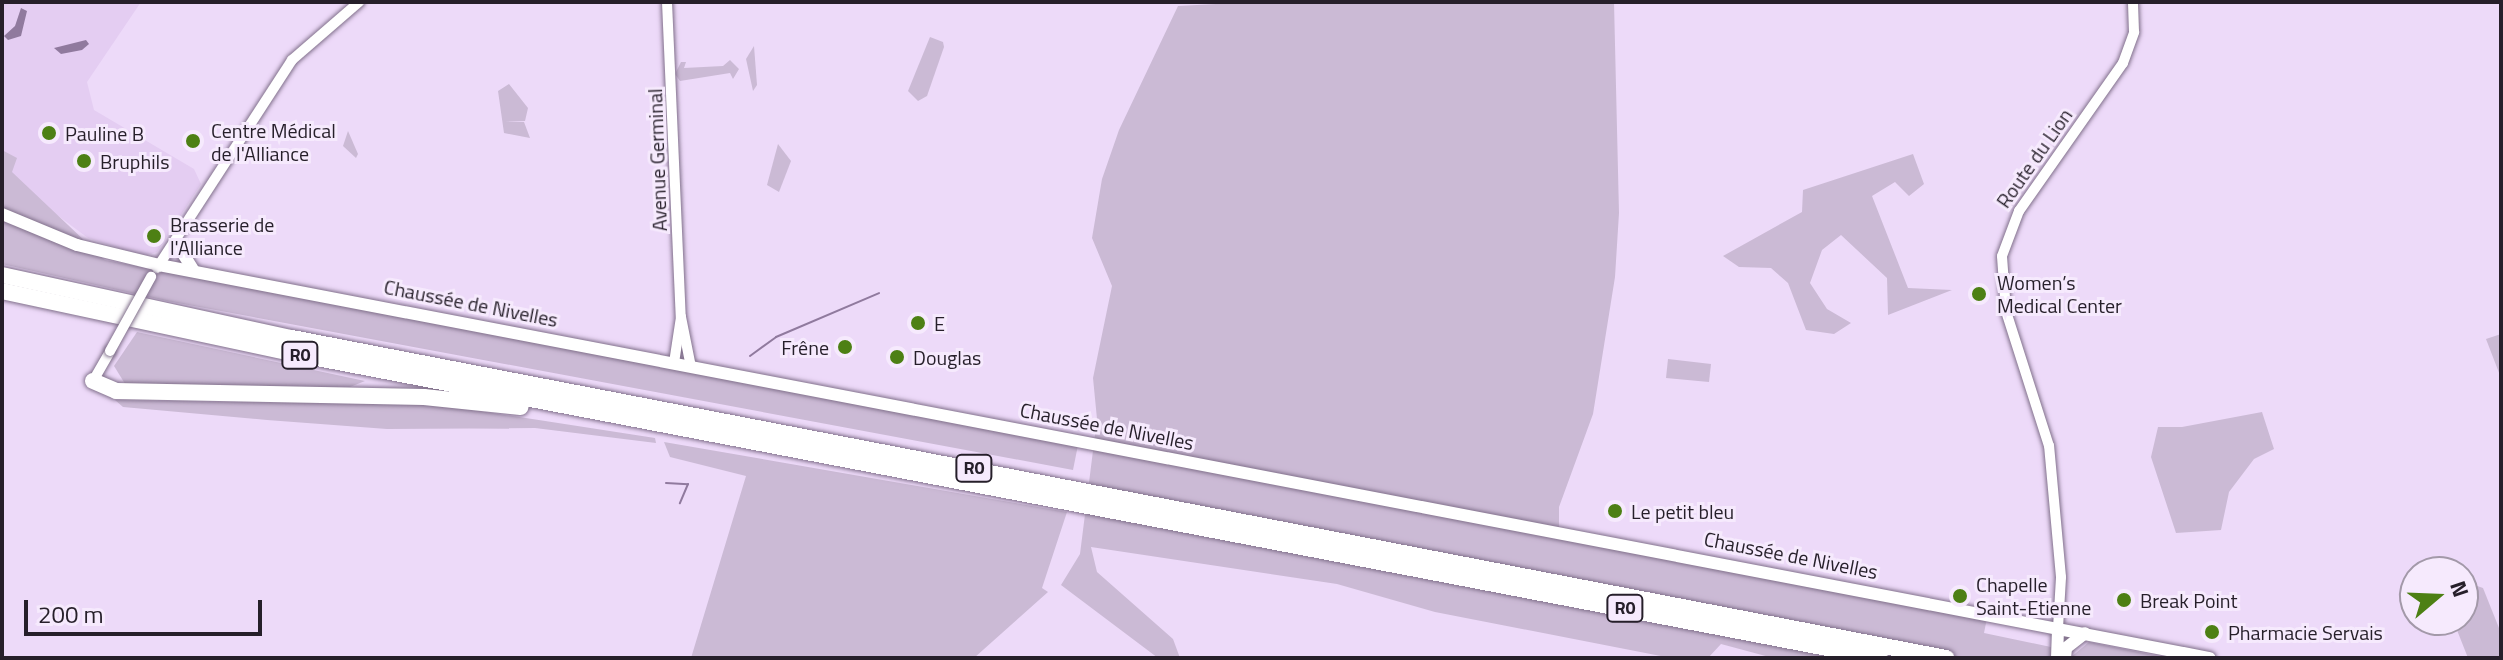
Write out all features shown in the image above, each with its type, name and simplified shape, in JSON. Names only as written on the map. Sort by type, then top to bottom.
[{"type":"highway","name":"R0","points":[[2,275],[292,338],[1946,658]]},
{"type":"highway","name":"R0","points":[[2,291],[600,412],[1880,658]]},
{"type":"highway","points":[[93,381],[116,391],[424,397],[569,414],[600,412]]},
{"type":"highway","points":[[1777,638],[1821,658]]},
{"type":"main road","name":"Chaussée de Nivelles","points":[[2,214],[77,245],[155,271],[196,272],[2210,658]]},
{"type":"main road","points":[[177,244],[184,262],[196,272]]},
{"type":"main road","name":"Route du Lion","points":[[2058,628],[2061,658]]},
{"type":"main road","name":"Route du Lion","points":[[2061,658],[2066,648],[2085,633]]},
{"type":"street","points":[[93,381],[181,228],[292,60],[359,2]]},
{"type":"street","name":"Avenue Germinal","points":[[667,2],[681,317],[691,367]]},
{"type":"street","name":"Route du Lion","points":[[2058,628],[2061,565],[2049,446],[2006,311],[2002,256],[2019,211],[2123,63],[2134,32],[2133,2]]},
{"type":"street","points":[[155,271],[177,244],[181,228]]},
{"type":"street","name":"Avenue Germinal","points":[[674,363],[681,317]]},
{"type":"shaded area","points":[[2,2],[141,2],[87,82],[94,110],[194,169],[201,184],[157,252],[143,256],[88,238],[2,174]]},
{"type":"shaded area","points":[[1254,2],[1614,2],[1619,213],[1615,277],[1593,414],[1559,507],[1559,535],[1987,618],[1984,633],[2051,647],[2053,658],[1773,658],[1721,644],[1708,658],[1671,658],[1435,612],[1337,584],[1091,547],[1097,572],[1173,639],[1180,658],[1158,658],[1061,585],[1080,554],[1097,419],[1093,378],[1112,286],[1092,238],[1102,179],[1119,130],[1178,6]]},
{"type":"shaded area","points":[[21,8],[27,11],[21,36],[8,40],[4,36],[15,26]]},
{"type":"shaded area","points":[[930,37],[943,42],[944,47],[927,96],[918,101],[908,91]]},
{"type":"shaded area","points":[[86,40],[89,44],[82,50],[61,54],[54,48]]},
{"type":"shaded area","points":[[754,46],[757,85],[753,91],[746,59]]},
{"type":"shaded area","points":[[730,60],[739,69],[733,79],[730,73],[680,81],[675,74],[681,62],[686,62],[684,68],[723,66]]},
{"type":"shaded area","points":[[509,84],[528,108],[525,121],[505,122],[524,122],[530,138],[504,133],[498,91]]},
{"type":"shaded area","points":[[348,131],[358,154],[356,158],[343,146]]},
{"type":"shaded area","points":[[778,144],[791,161],[779,192],[767,185]]},
{"type":"shaded area","points":[[2,150],[17,158],[12,172],[105,260],[1078,445],[1073,470],[167,301],[2,264]]},
{"type":"shaded area","points":[[1913,154],[1924,184],[1909,196],[1895,182],[1872,196],[1908,288],[1952,290],[1888,315],[1887,278],[1841,235],[1822,250],[1810,283],[1827,309],[1851,323],[1834,334],[1806,330],[1788,283],[1771,268],[1739,267],[1723,256],[1802,212],[1803,190]]},
{"type":"shaded area","points":[[137,332],[365,381],[350,387],[127,387],[114,366]]},
{"type":"shaded area","points":[[2501,334],[2501,378],[2486,339]]},
{"type":"shaded area","points":[[1668,359],[1711,364],[1709,382],[1666,378]]},
{"type":"shaded area","points":[[115,400],[441,405],[655,438],[656,443],[535,428],[387,429],[267,420],[123,407]]},
{"type":"shaded area","points":[[2262,412],[2274,449],[2254,459],[2229,492],[2221,530],[2176,533],[2151,457],[2158,427],[2182,427]]},
{"type":"shaded area","points":[[664,442],[1067,512],[1042,588],[1048,592],[974,658],[691,658],[746,476],[670,457]]},
{"type":"shaded area","points":[[2479,587],[2483,588],[2501,633],[2501,658],[2468,658],[2459,636],[2479,636]]},
{"type":"shaded area","points":[[2089,642],[2168,658],[2070,658]]},
{"type":"waterway","points":[[750,356],[776,337],[879,293]]},
{"type":"waterway","points":[[666,483],[688,484],[680,503]]},
{"type":"place","name":"Pauline B","points":[[49,133]]},
{"type":"place","name":"Centre Médical de l'Alliance","points":[[193,141]]},
{"type":"place","name":"Bruphils","points":[[84,161]]},
{"type":"place","name":"Brasserie de l'Alliance","points":[[154,236]]},
{"type":"place","name":"Women’s Medical Center","points":[[1979,294]]},
{"type":"place","name":"E","points":[[918,323]]},
{"type":"place","name":"Frêne","points":[[845,347]]},
{"type":"place","name":"Douglas","points":[[897,357]]},
{"type":"place","name":"Le petit bleu","points":[[1615,511]]},
{"type":"place","name":"Chapelle Saint-Etienne","points":[[1960,596]]},
{"type":"place","name":"Break Point","points":[[2124,600]]},
{"type":"place","name":"Pharmacie Servais","points":[[2212,632]]}]
